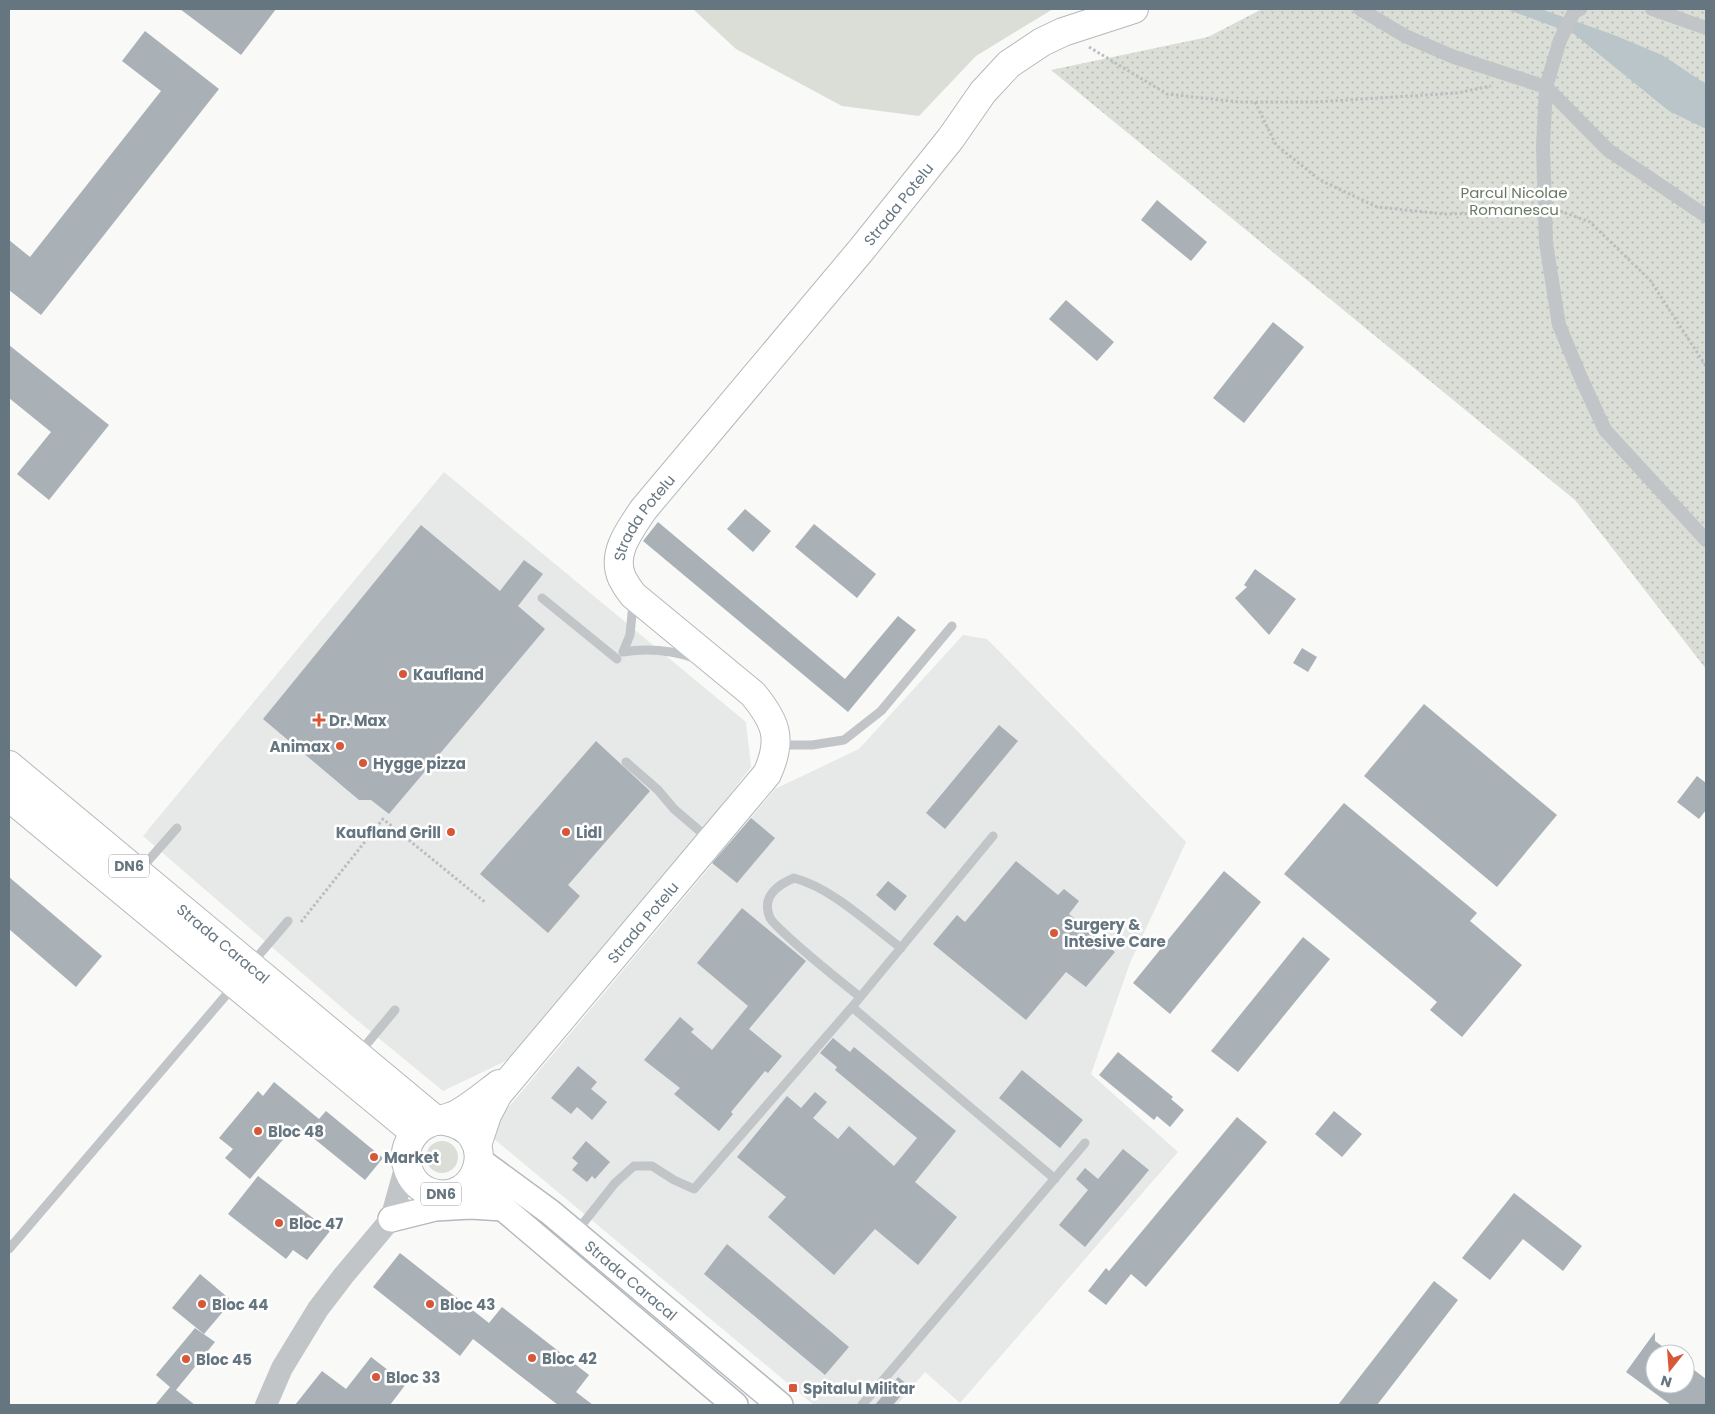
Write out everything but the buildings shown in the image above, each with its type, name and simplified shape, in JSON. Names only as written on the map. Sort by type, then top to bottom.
[{"type":"main road","name":"Strada Potelu","points":[[475,1163],[487,1115],[498,1094],[766,774],[772,761],[775,746],[774,729],[768,712],[752,694],[633,595],[622,578],[619,562],[620,549],[630,529],[643,510],[862,249],[951,138],[983,92],[1009,64],[1042,42],[1063,32],[1134,9]]},
{"type":"main road","name":"Strada Caracal","points":[[9,765],[138,874],[243,975],[358,1055],[403,1093],[432,1125]]},
{"type":"main road","name":"Strada Caracal","points":[[9,797],[243,975],[432,1125]]},
{"type":"main road","name":"Strada Potelu","points":[[432,1125],[469,1107],[519,1068]]},
{"type":"main road","points":[[403,1093],[438,1099],[457,1098],[519,1068]]},
{"type":"main road","name":"DN6","points":[[406,1165],[410,1175],[417,1184],[435,1194],[454,1192],[475,1163],[467,1130],[452,1122],[432,1125]]},
{"type":"main road","points":[[406,1165],[407,1148],[432,1125]]},
{"type":"main road","name":"Strada Caracal","points":[[475,1163],[519,1188],[780,1405]]},
{"type":"main road","name":"Strada Caracal","points":[[475,1163],[503,1208],[736,1405]]},
{"type":"main road","points":[[390,1219],[436,1208],[471,1206],[503,1208]]},
{"type":"street","points":[[1360,9],[1405,36],[1454,57],[1546,87],[1608,150],[1706,216]]},
{"type":"street","points":[[1652,9],[1706,28]]},
{"type":"street","points":[[1577,10],[1560,40],[1546,87],[1542,146],[1546,244],[1559,325],[1605,430],[1706,540]]},
{"type":"street","points":[[390,1219],[406,1165]]},
{"type":"street","points":[[266,1405],[282,1368],[318,1309],[344,1275],[390,1219],[435,1194]]},
{"type":"lane","points":[[633,595],[630,635],[623,652],[642,648],[679,653],[722,670]]},
{"type":"lane","points":[[542,598],[616,658]]},
{"type":"lane","points":[[775,746],[812,746],[844,740],[881,711],[952,626]]},
{"type":"lane","points":[[626,762],[658,790],[674,810],[710,840]]},
{"type":"lane","points":[[138,874],[177,828]]},
{"type":"lane","points":[[575,1233],[615,1183],[634,1166],[652,1166],[674,1180],[694,1189],[852,1007],[993,836]]},
{"type":"lane","points":[[860,997],[794,943],[771,920],[767,908],[770,895],[779,884],[794,878],[824,890],[901,948]]},
{"type":"lane","points":[[9,1249],[288,921]]},
{"type":"lane","points":[[852,1007],[1055,1179]]},
{"type":"lane","points":[[358,1055],[395,1010]]},
{"type":"lane","points":[[862,1405],[1085,1143]]},
{"type":"path","points":[[1082,43],[1167,94],[1239,102],[1315,102],[1457,93],[1521,79]]},
{"type":"path","points":[[1255,102],[1276,145],[1320,180],[1377,207],[1444,214],[1509,213],[1544,205],[1590,222],[1650,280],[1706,366]]},
{"type":"path","points":[[296,928],[384,819],[486,903]]},
{"type":"shaded area","points":[[1506,9],[1541,9],[1614,35],[1662,55],[1706,84],[1706,129],[1669,111],[1574,34]]},
{"type":"shaded area","points":[[444,472],[746,722],[751,767],[717,811],[512,1058],[443,1091],[353,1017],[143,836]]},
{"type":"shaded area","points":[[963,635],[987,639],[1186,842],[1130,963],[1091,1074],[1178,1152],[960,1403],[925,1372],[897,1405],[814,1405],[487,1133],[775,789],[859,749]]},
{"type":"green space","points":[[693,9],[1053,9],[976,56],[919,116],[842,106],[736,49]]},
{"type":"green space","name":"Parcul Nicolae Romanescu","points":[[1262,9],[1706,9],[1706,669],[1575,500],[1051,70],[1208,37]]},
{"type":"green space","points":[[442,1141],[454,1145],[458,1157],[454,1169],[442,1173],[430,1169],[426,1157],[430,1145]]},
{"type":"place","name":"Kaufland","points":[[403,674]]},
{"type":"place","name":"Dr. Max","points":[[319,720]]},
{"type":"place","name":"Animax","points":[[340,746]]},
{"type":"place","name":"Hygge pizza","points":[[363,763]]},
{"type":"place","name":"Kaufland Grill","points":[[451,832]]},
{"type":"place","name":"Lidl","points":[[566,832]]},
{"type":"place","name":"Surgery & Intesive Care","points":[[1054,933]]},
{"type":"place","name":"Bloc 48","points":[[258,1131]]},
{"type":"place","name":"Market","points":[[374,1157]]},
{"type":"place","name":"Bloc 47","points":[[279,1223]]},
{"type":"place","name":"Bloc 44","points":[[202,1304]]},
{"type":"place","name":"Bloc 43","points":[[430,1304]]},
{"type":"place","name":"Bloc 42","points":[[532,1358]]},
{"type":"place","name":"Bloc 45","points":[[186,1359]]},
{"type":"place","name":"Bloc 33","points":[[376,1377]]},
{"type":"place","name":"Spitalul Militar","points":[[793,1388]]}]
